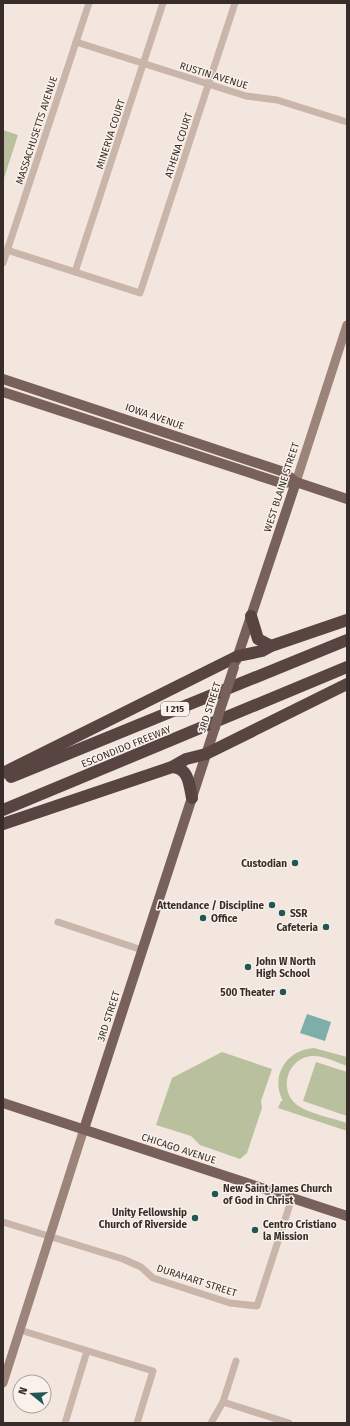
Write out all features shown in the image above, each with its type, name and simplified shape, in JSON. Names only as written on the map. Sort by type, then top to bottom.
[{"type":"highway","points":[[252,616],[258,639],[271,646]]},
{"type":"highway","points":[[3,773],[236,661],[271,646],[347,620]]},
{"type":"highway","name":"ESCONDIDO FREEWAY","points":[[3,780],[347,640]]},
{"type":"highway","name":"ESCONDIDO FREEWAY","points":[[3,810],[347,667]]},
{"type":"highway","points":[[172,767],[176,763],[347,684]]},
{"type":"highway","points":[[3,824],[172,767],[178,767],[185,773],[192,798]]},
{"type":"main road","name":"WEST BLAINE STREET","points":[[236,661],[347,325]]},
{"type":"main road","name":"IOWA AVENUE","points":[[3,379],[284,472],[296,482],[347,499]]},
{"type":"main road","name":"IOWA AVENUE","points":[[3,392],[281,483],[296,482]]},
{"type":"main road","name":"3RD STREET","points":[[3,1383],[236,661]]},
{"type":"main road","name":"CHICAGO AVENUE","points":[[3,1103],[347,1216]]},
{"type":"street","name":"MASSACHUSETTS AVENUE","points":[[3,264],[89,3]]},
{"type":"street","name":"MINERVA COURT","points":[[75,272],[163,3]]},
{"type":"street","name":"ATHENA COURT","points":[[75,272],[140,293],[236,3]]},
{"type":"street","name":"RUSTIN AVENUE","points":[[76,42],[208,85],[246,96],[277,100],[347,122]]},
{"type":"street","points":[[8,250],[75,272]]},
{"type":"street","points":[[58,922],[142,950]]},
{"type":"street","name":"DURAHART STREET","points":[[3,1222],[123,1258],[141,1267],[153,1278],[230,1303],[257,1306],[292,1198]]},
{"type":"street","points":[[20,1330],[153,1371],[137,1423]]},
{"type":"street","points":[[65,1423],[87,1351]]},
{"type":"street","points":[[211,1423],[223,1402],[236,1361]]},
{"type":"street","points":[[223,1402],[289,1423]]},
{"type":"green space","points":[[3,130],[18,135],[4,178],[3,177]]},
{"type":"green space","points":[[314,1048],[347,1057],[347,1066],[316,1056],[303,1058],[291,1069],[288,1076],[287,1084],[291,1099],[302,1108],[347,1123],[347,1131],[278,1108],[281,1101],[283,1101],[279,1092],[278,1082],[283,1066],[288,1059],[296,1054],[304,1050]]},
{"type":"green space","points":[[222,1052],[272,1069],[261,1101],[262,1108],[247,1153],[240,1159],[200,1145],[191,1136],[156,1125],[172,1078]]},
{"type":"green space","points":[[316,1062],[347,1072],[347,1116],[303,1101]]},
{"type":"water","points":[[307,1014],[331,1022],[325,1041],[300,1033]]},
{"type":"place","name":"Custodian","points":[[295,863]]},
{"type":"place","name":"Attendance / Discipline","points":[[272,905]]},
{"type":"place","name":"SSR","points":[[282,913]]},
{"type":"place","name":"Office","points":[[203,918]]},
{"type":"place","name":"Cafeteria","points":[[326,927]]},
{"type":"place","name":"John W North High School","points":[[248,967]]},
{"type":"place","name":"500 Theater","points":[[283,992]]},
{"type":"place","name":"New Saint James Church of God in Christ","points":[[215,1194]]},
{"type":"place","name":"Unity Fellowship Church of Riverside","points":[[195,1218]]},
{"type":"place","name":"Centro Cristiano la Mission","points":[[255,1230]]}]
